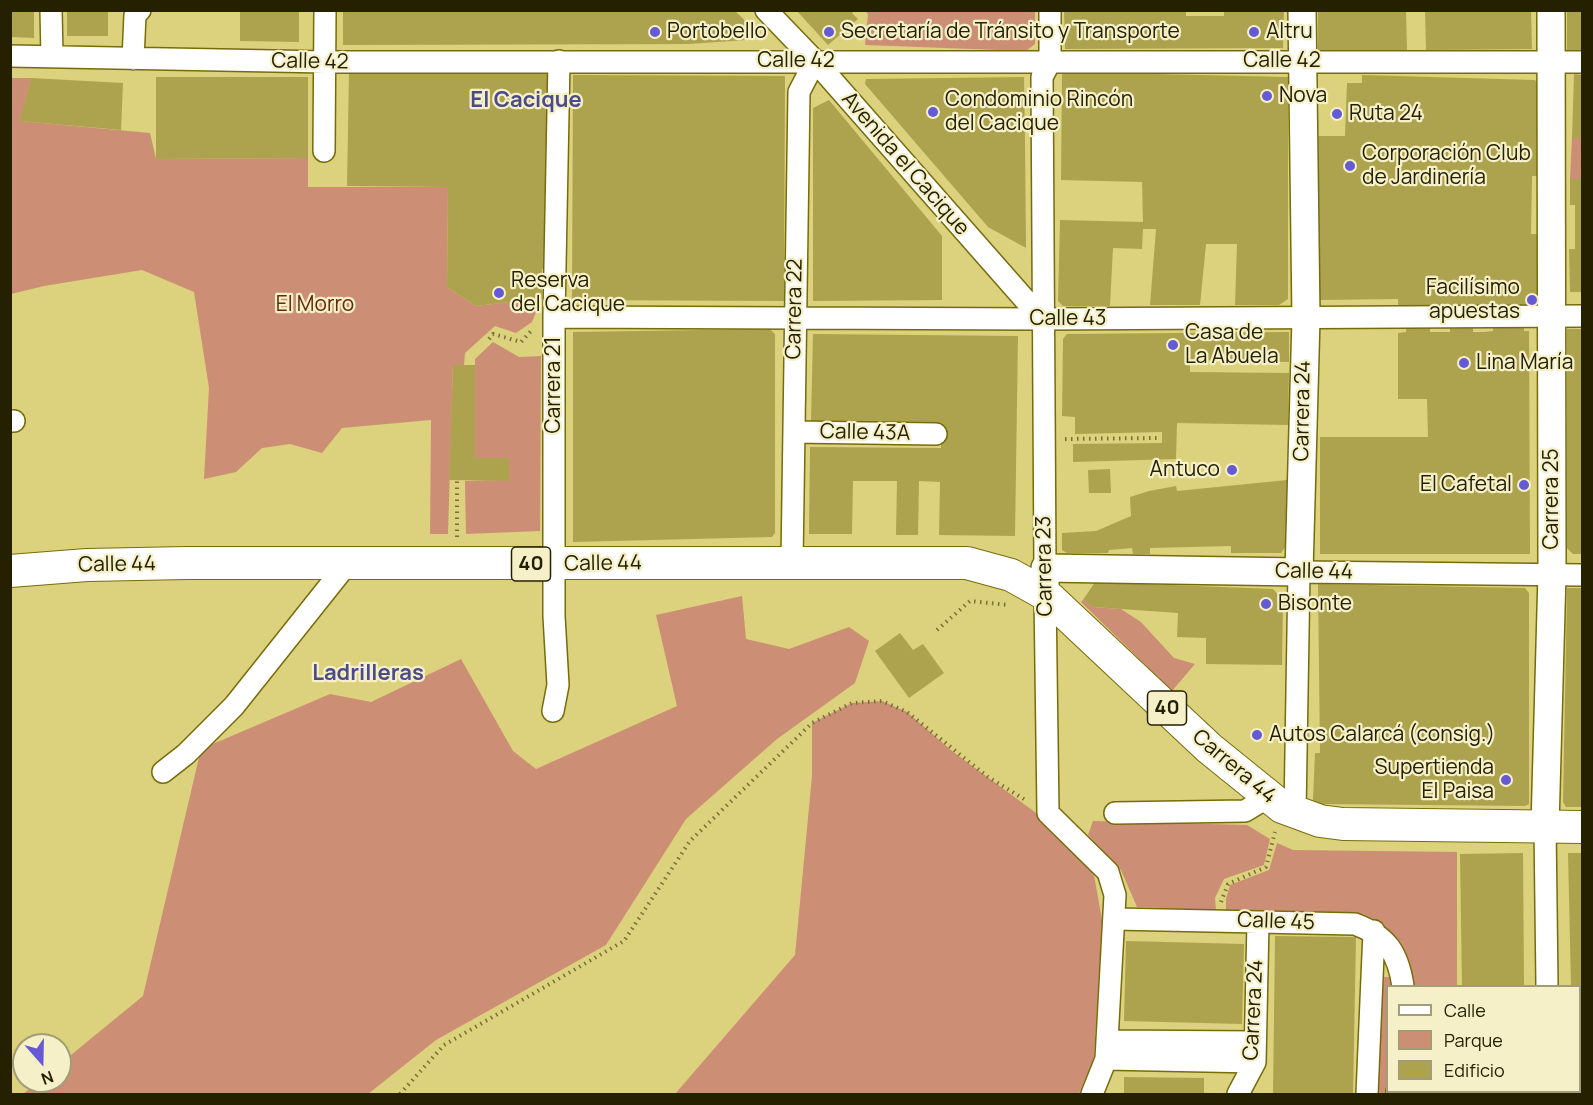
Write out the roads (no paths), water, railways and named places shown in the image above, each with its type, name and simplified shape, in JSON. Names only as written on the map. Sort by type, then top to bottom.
[{"type":"highway","name":"Calle 44","points":[[10,571],[87,565],[967,563],[1045,581]]},
{"type":"highway","name":"Carrera 44","points":[[1045,581],[1209,748],[1281,805]]},
{"type":"highway","name":"40","points":[[1281,805],[1320,821],[1343,824],[1582,826]]},
{"type":"main road","name":"Carrera 24","points":[[1299,572],[1306,318],[1302,10]]},
{"type":"main road","name":"Carrera 25","points":[[1545,826],[1552,574],[1551,10]]},
{"type":"main road","name":"Calle 44","points":[[1045,581],[1299,572]]},
{"type":"street","points":[[51,10],[52,56]]},
{"type":"street","points":[[134,59],[135,15],[140,10]]},
{"type":"street","points":[[324,151],[326,10]]},
{"type":"street","name":"Avenida el Cacique","points":[[766,10],[815,61],[1042,319]]},
{"type":"street","name":"Carrera 23","points":[[1050,10],[1050,62],[1042,77],[1044,258],[1042,319],[1048,813],[1108,872],[1115,895],[1115,919]]},
{"type":"street","name":"Calle 42","points":[[10,56],[326,62],[1582,62]]},
{"type":"street","name":"Carrera 21","points":[[553,711],[558,685],[554,317],[559,61]]},
{"type":"street","name":"Carrera 22","points":[[792,562],[799,92],[815,61]]},
{"type":"street","name":"Calle 43","points":[[554,317],[795,316],[1042,319],[1582,316]]},
{"type":"street","name":"Calle 43A","points":[[794,432],[936,434]]},
{"type":"street","points":[[163,772],[186,754],[234,706],[347,564]]},
{"type":"street","name":"Calle 44","points":[[1299,572],[1582,575]]},
{"type":"street","name":"Carrera 24","points":[[1281,805],[1299,572]]},
{"type":"street","points":[[1115,813],[1245,811],[1281,805]]},
{"type":"street","name":"Carrera 25","points":[[1545,826],[1546,985]]},
{"type":"street","points":[[1092,1095],[1106,1050],[1115,919]]},
{"type":"street","name":"Calle 45","points":[[1115,919],[1355,924],[1374,932]]},
{"type":"street","name":"Carrera 24","points":[[1238,1095],[1255,1052],[1258,922]]},
{"type":"street","points":[[1374,932],[1390,947],[1398,962],[1403,985]]},
{"type":"street","points":[[1367,1095],[1374,932]]},
{"type":"street","points":[[1106,1050],[1255,1052]]},
{"type":"place","name":"Portobello","points":[[655,32]]},
{"type":"place","name":"Secretaría de Tránsito y Transporte","points":[[829,32]]},
{"type":"place","name":"Altru","points":[[1254,32]]},
{"type":"place","name":"Nova","points":[[1267,96]]},
{"type":"place","name":"Condominio Rincón del Cacique","points":[[933,112]]},
{"type":"place","name":"Ruta 24","points":[[1337,114]]},
{"type":"place","name":"Corporación Club de Jardinería","points":[[1350,166]]},
{"type":"place","name":"Reserva del Cacique","points":[[499,293]]},
{"type":"place","name":"Facilísimo apuestas","points":[[1532,300]]},
{"type":"place","name":"Casa de La Abuela","points":[[1173,345]]},
{"type":"place","name":"Lina María","points":[[1464,363]]},
{"type":"place","name":"Antuco","points":[[1232,470]]},
{"type":"place","name":"El Cafetal","points":[[1524,485]]},
{"type":"place","name":"Bisonte","points":[[1266,604]]},
{"type":"place","name":"Autos Calarcá (consig.)","points":[[1257,735]]},
{"type":"place","name":"Supertienda El Paisa","points":[[1506,780]]},
{"type":"district","name":"El Cacique","points":[[526,101]]},
{"type":"district","name":"Ladrilleras","points":[[368,674]]},
{"type":"park label","name":"El Morro","points":[[315,305]]}]
